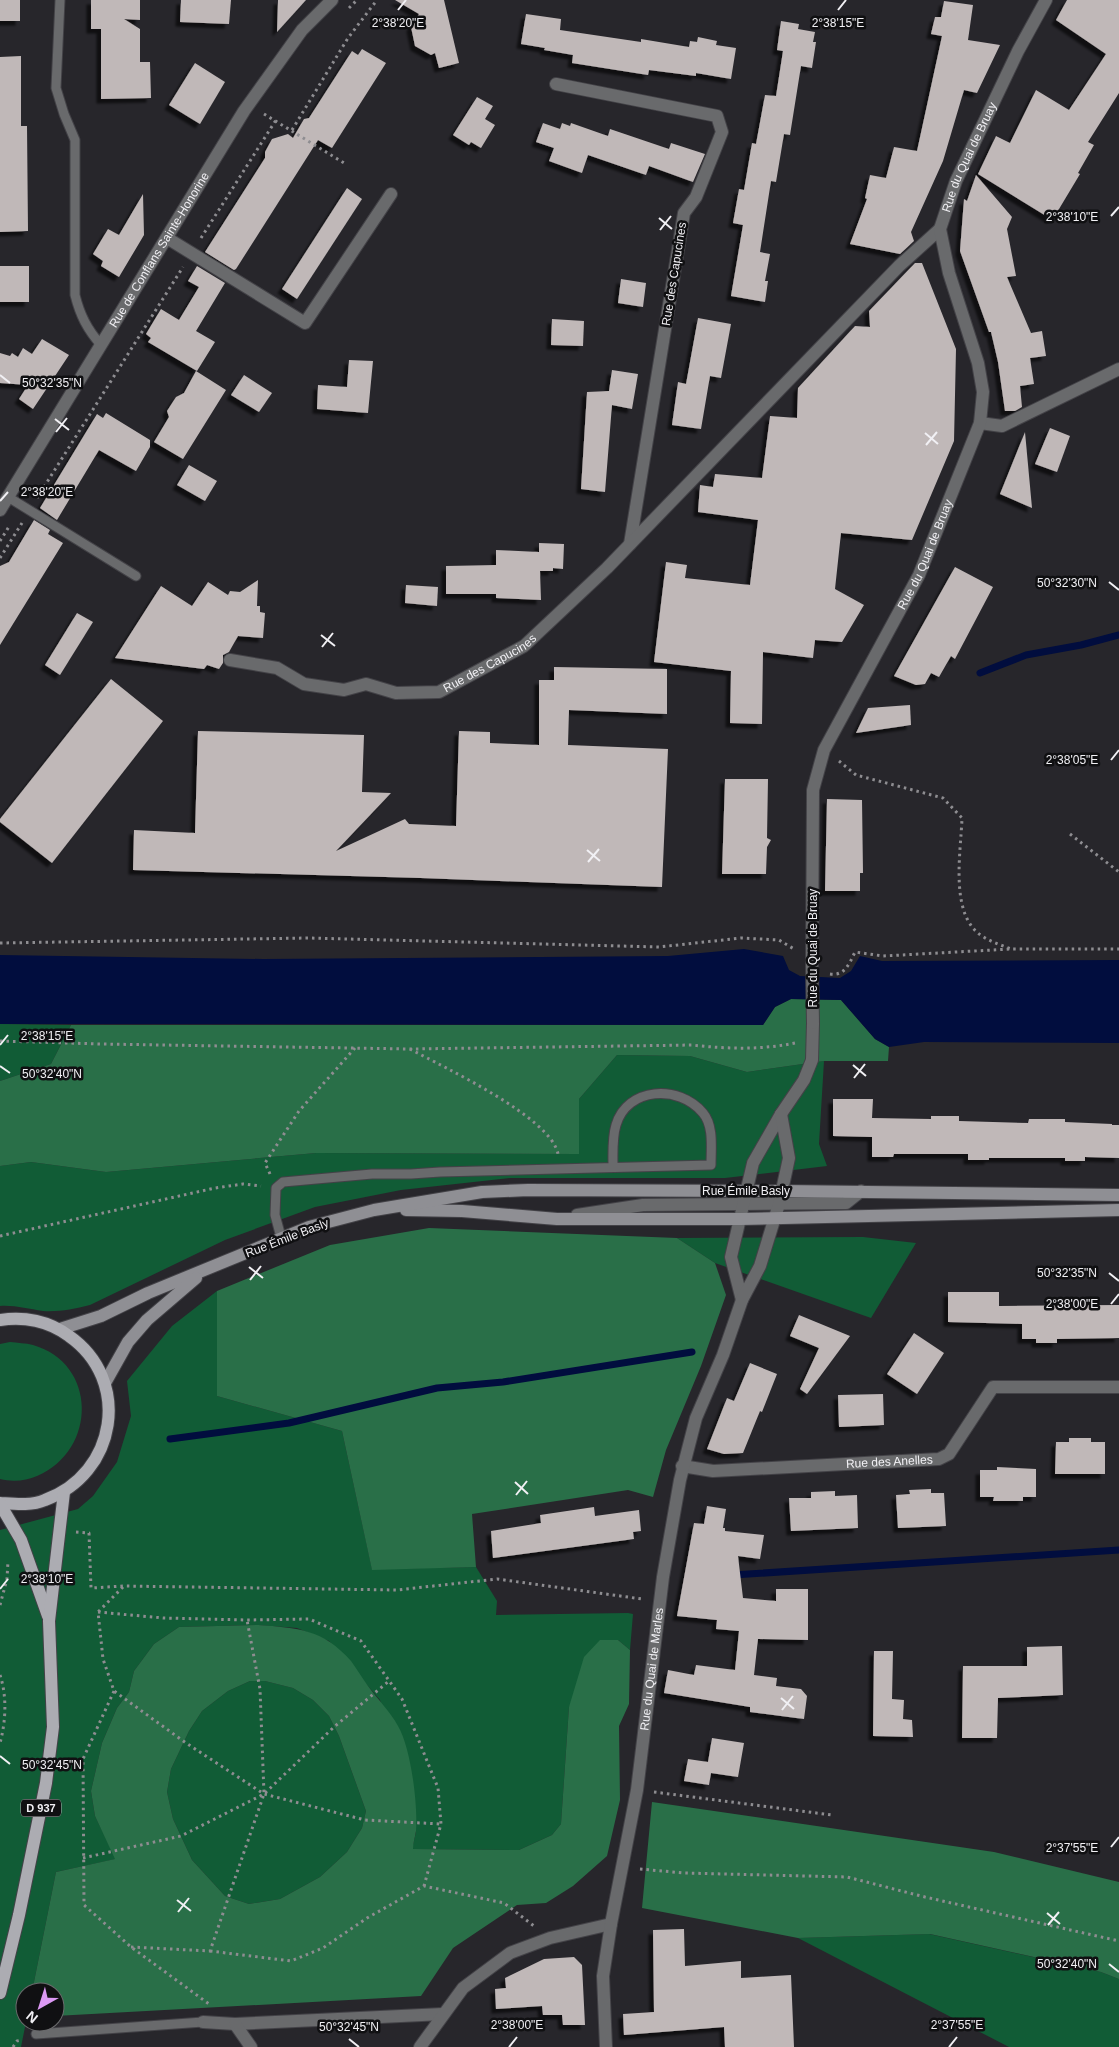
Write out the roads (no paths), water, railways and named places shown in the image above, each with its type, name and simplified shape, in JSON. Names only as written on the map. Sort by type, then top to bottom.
[{"type":"main road","name":"Rue Émile Basly","points":[[203,1272],[308,1227],[374,1210],[482,1192],[528,1190],[861,1191],[1119,1195]]},
{"type":"main road","name":"Rue Émile Basly","points":[[374,1210],[462,1210],[557,1218],[740,1219],[1119,1210]]},
{"type":"main road","points":[[60,1329],[102,1316],[148,1293],[203,1272]]},
{"type":"main road","points":[[105,1383],[128,1342],[147,1320],[203,1272]]},
{"type":"main road","points":[[0,1320],[12,1318],[37,1320],[60,1329],[80,1343],[95,1361],[105,1383],[109,1408],[107,1432],[99,1456],[84,1476],[64,1492],[44,1501],[22,1505],[0,1504]]},
{"type":"main road","name":"D 937","points":[[0,1993],[19,1915],[46,1783],[53,1727],[49,1620],[64,1492]]},
{"type":"main road","name":"D 937","points":[[0,1504],[21,1540],[49,1620]]},
{"type":"street","name":"Rue de Conflans Sainte-Honorine","points":[[0,510],[248,105],[302,30],[332,0]]},
{"type":"street","name":"Rue du Quai de Bruay","points":[[740,1219],[753,1163],[780,1114],[804,1080],[812,1060],[813,790],[824,750],[919,575],[980,423],[983,392],[978,363],[948,273],[940,229],[956,181],[1018,51],[1046,0]]},
{"type":"street","name":"Rue des Capucines","points":[[556,84],[718,116],[722,132],[696,198],[684,213],[630,544]]},
{"type":"street","points":[[167,238],[305,323],[391,194]]},
{"type":"street","name":"Rue des Capucines","points":[[230,660],[277,668],[304,684],[344,690],[366,684],[396,693],[439,692],[524,646],[630,544],[899,266],[940,229]]},
{"type":"street","points":[[980,423],[1002,426],[1119,369]]},
{"type":"street","points":[[742,1300],[760,1266],[783,1191],[789,1158],[780,1114]]},
{"type":"street","points":[[742,1300],[731,1257],[740,1219],[783,1191]]},
{"type":"street","points":[[557,1218],[643,1205],[846,1203],[861,1191]]},
{"type":"street","name":"Rue du Quai de Marles","points":[[606,2047],[603,1976],[636,1790],[660,1600],[682,1466],[696,1418],[723,1355],[742,1300]]},
{"type":"street","name":"Rue des Anelles","points":[[682,1466],[713,1471],[939,1460],[949,1454],[993,1388],[1119,1387]]},
{"type":"street","points":[[420,2047],[463,1988],[510,1953],[550,1938],[611,1924]]},
{"type":"street","points":[[203,2022],[235,2024],[444,2014]]},
{"type":"street","points":[[235,2024],[251,2047]]},
{"type":"lane","points":[[60,0],[56,88],[75,140],[74,295],[88,331],[101,345]]},
{"type":"lane","points":[[8,497],[136,576]]},
{"type":"lane","points":[[281,1237],[276,1215],[276,1188],[283,1182],[372,1174],[710,1165],[712,1136],[704,1114],[689,1101],[667,1093],[644,1095],[626,1106],[616,1124],[613,1167]]},
{"type":"lane","points":[[36,2034],[203,2022]]},
{"type":"waterway","points":[[980,673],[1026,655],[1081,645],[1119,635]]},
{"type":"waterway","points":[[170,1439],[289,1423],[437,1388],[503,1382],[692,1352]]},
{"type":"waterway","points":[[733,1575],[1119,1550]]}]
